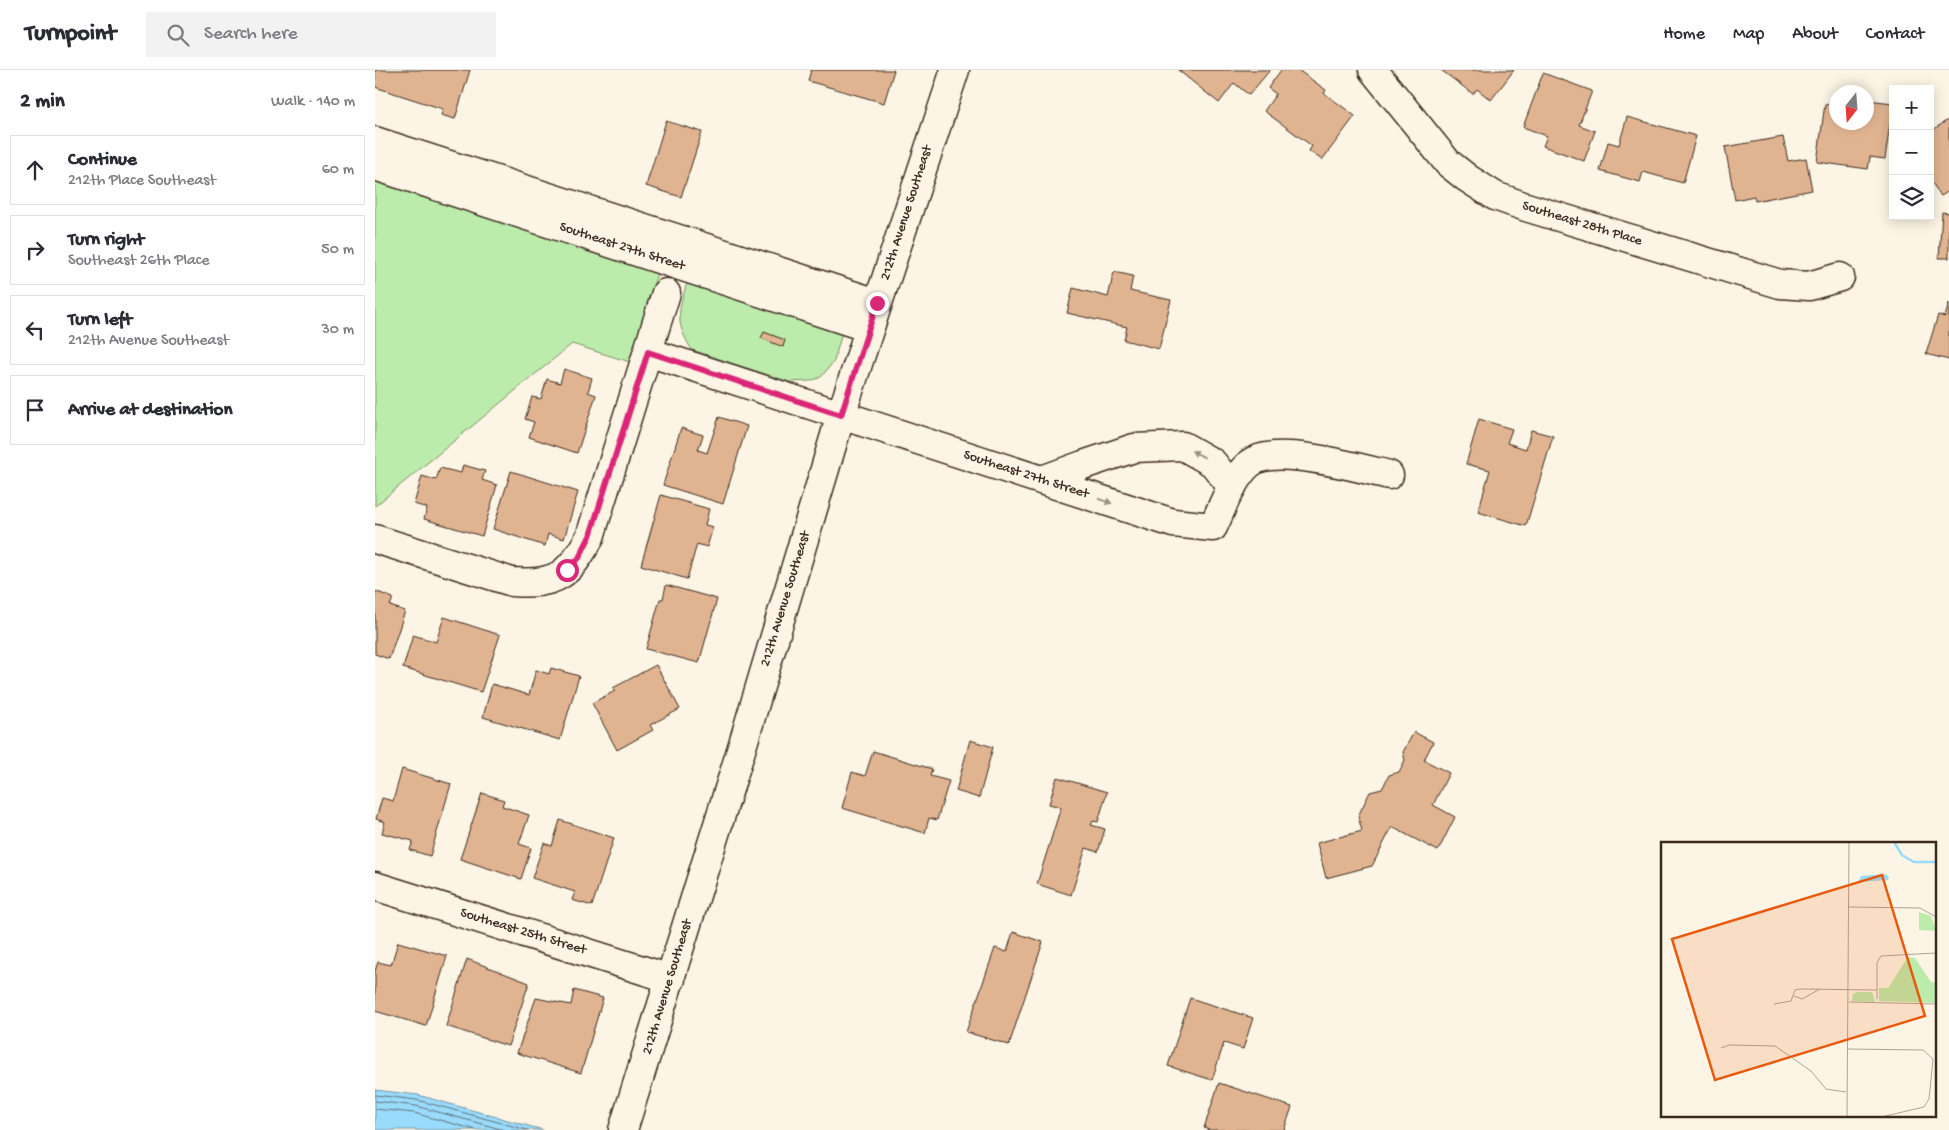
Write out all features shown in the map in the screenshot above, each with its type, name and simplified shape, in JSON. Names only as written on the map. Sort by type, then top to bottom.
[{"type":"street","name":"212th Avenue Southeast","points":[[623,1130],[671,979],[841,415],[955,70]]},
{"type":"street","name":"Southeast 28th Place","points":[[1373,70],[1448,163],[1495,196],[1780,284],[1809,286],[1840,277]]},
{"type":"street","points":[[375,141],[873,315]]},
{"type":"street","name":"Southeast 27th Street","points":[[375,166],[873,315]]},
{"type":"street","points":[[375,539],[512,582],[534,584],[550,581],[567,570],[579,558],[590,536],[666,293]]},
{"type":"street","name":"Southeast 27th Street","points":[[648,352],[1173,523],[1213,527],[1232,487]]},
{"type":"street","points":[[1042,480],[1134,448],[1183,446],[1213,462],[1232,487],[1242,470],[1251,462],[1261,457],[1317,458],[1389,475]]},
{"type":"street","name":"Southeast 25th Street","points":[[375,886],[671,979]]},
{"type":"green space","points":[[375,174],[658,270],[630,362],[572,344],[375,506]]},
{"type":"green space","points":[[689,277],[843,329],[834,361],[821,377],[811,381],[790,382],[692,350],[686,340],[680,322],[681,306]]},
{"type":"water","points":[[375,1090],[418,1095],[543,1130],[375,1130]]},
{"type":"building","points":[[375,70],[470,70],[455,119],[441,115],[443,109],[375,87]]},
{"type":"building","points":[[811,70],[894,70],[884,103],[808,81]]},
{"type":"building","points":[[1178,70],[1270,70],[1249,95],[1234,83],[1219,103]]},
{"type":"building","points":[[1281,70],[1298,70],[1326,90],[1324,93],[1355,116],[1322,160],[1309,151],[1312,146],[1264,111],[1276,94],[1268,88]]},
{"type":"building","points":[[1441,70],[1514,70],[1491,100],[1477,89],[1473,94]]},
{"type":"building","points":[[1543,73],[1592,91],[1579,125],[1595,131],[1584,161],[1543,146],[1547,136],[1523,127]]},
{"type":"building","points":[[1874,101],[1889,103],[1889,131],[1885,159],[1870,157],[1868,169],[1817,162],[1825,104],[1829,105],[1829,130],[1874,130]]},
{"type":"building","points":[[1627,117],[1696,136],[1683,183],[1643,172],[1640,182],[1600,171],[1608,142],[1619,145]]},
{"type":"building","points":[[1949,119],[1949,191],[1941,196],[1934,186],[1934,129]]},
{"type":"building","points":[[666,121],[702,132],[681,197],[646,186]]},
{"type":"building","points":[[1783,137],[1788,161],[1806,158],[1812,190],[1755,201],[1754,196],[1735,200],[1725,147]]},
{"type":"building","points":[[1942,212],[1949,213],[1949,258],[1939,258]]},
{"type":"building","points":[[1114,272],[1133,276],[1130,291],[1171,300],[1159,349],[1124,340],[1127,327],[1067,313],[1073,288],[1108,297]]},
{"type":"building","points":[[1949,303],[1949,360],[1926,354],[1938,315],[1945,317]]},
{"type":"building","points":[[764,332],[785,340],[783,347],[761,338]]},
{"type":"building","points":[[564,369],[592,378],[588,392],[596,395],[577,453],[529,437],[534,422],[525,419],[532,397],[541,399],[547,379],[560,383]]},
{"type":"building","points":[[719,417],[747,426],[723,504],[663,485],[681,428],[703,435],[698,450],[707,453]]},
{"type":"building","points":[[1479,419],[1512,429],[1507,443],[1526,449],[1531,430],[1553,436],[1526,526],[1478,512],[1490,470],[1466,464]]},
{"type":"building","points":[[463,465],[485,471],[482,480],[497,485],[482,536],[424,519],[427,508],[414,504],[422,476],[436,480],[440,468],[461,473]]},
{"type":"building","points":[[511,471],[578,492],[564,539],[548,534],[545,546],[493,529]]},
{"type":"building","points":[[661,495],[709,509],[705,525],[713,527],[707,547],[697,544],[687,579],[641,565]]},
{"type":"building","points":[[666,585],[717,599],[699,663],[646,649],[660,599],[663,599]]},
{"type":"building","points":[[375,591],[393,598],[390,606],[405,611],[389,659],[375,654]]},
{"type":"building","points":[[444,617],[500,635],[481,692],[403,668],[413,635],[436,642]]},
{"type":"building","points":[[656,665],[680,709],[650,725],[653,730],[617,750],[592,703],[615,691],[613,688]]},
{"type":"building","points":[[551,668],[579,676],[560,740],[483,717],[492,684],[529,695],[536,670],[549,674]]},
{"type":"building","points":[[1414,732],[1433,742],[1424,760],[1449,773],[1433,805],[1455,817],[1438,851],[1392,827],[1372,866],[1326,878],[1317,843],[1362,831],[1358,816],[1370,792],[1382,789],[1389,775],[1399,772],[1405,760],[1403,752]]},
{"type":"building","points":[[970,740],[993,747],[979,798],[956,791]]},
{"type":"building","points":[[873,751],[932,769],[930,776],[949,781],[937,820],[929,818],[925,833],[842,808],[852,772],[865,776]]},
{"type":"building","points":[[402,769],[451,784],[430,856],[410,850],[413,841],[382,833],[385,822],[376,819],[382,798],[393,801]]},
{"type":"building","points":[[1057,777],[1107,792],[1098,822],[1093,821],[1091,825],[1105,829],[1098,852],[1086,848],[1071,895],[1037,884],[1061,807],[1049,804]]},
{"type":"building","points":[[482,793],[504,800],[502,806],[529,815],[519,844],[531,848],[521,879],[460,859]]},
{"type":"building","points":[[560,820],[614,838],[592,906],[572,900],[575,892],[532,878],[544,843],[552,846]]},
{"type":"building","points":[[1013,932],[1043,942],[1009,1045],[966,1032],[995,948],[1007,952]]},
{"type":"building","points":[[398,942],[447,956],[426,1026],[375,1011],[375,971],[378,962],[391,965]]},
{"type":"building","points":[[467,959],[529,983],[508,1046],[446,1026]]},
{"type":"building","points":[[574,990],[603,998],[581,1073],[517,1053],[536,998],[571,1005]]},
{"type":"building","points":[[1190,998],[1253,1018],[1243,1049],[1224,1043],[1212,1080],[1168,1066]]},
{"type":"building","points":[[1219,1083],[1292,1107],[1284,1130],[1209,1130],[1204,1128]]},
{"type":"route","points":[[567,570],[579,558],[590,536],[648,352],[841,415],[877,303]]}]
